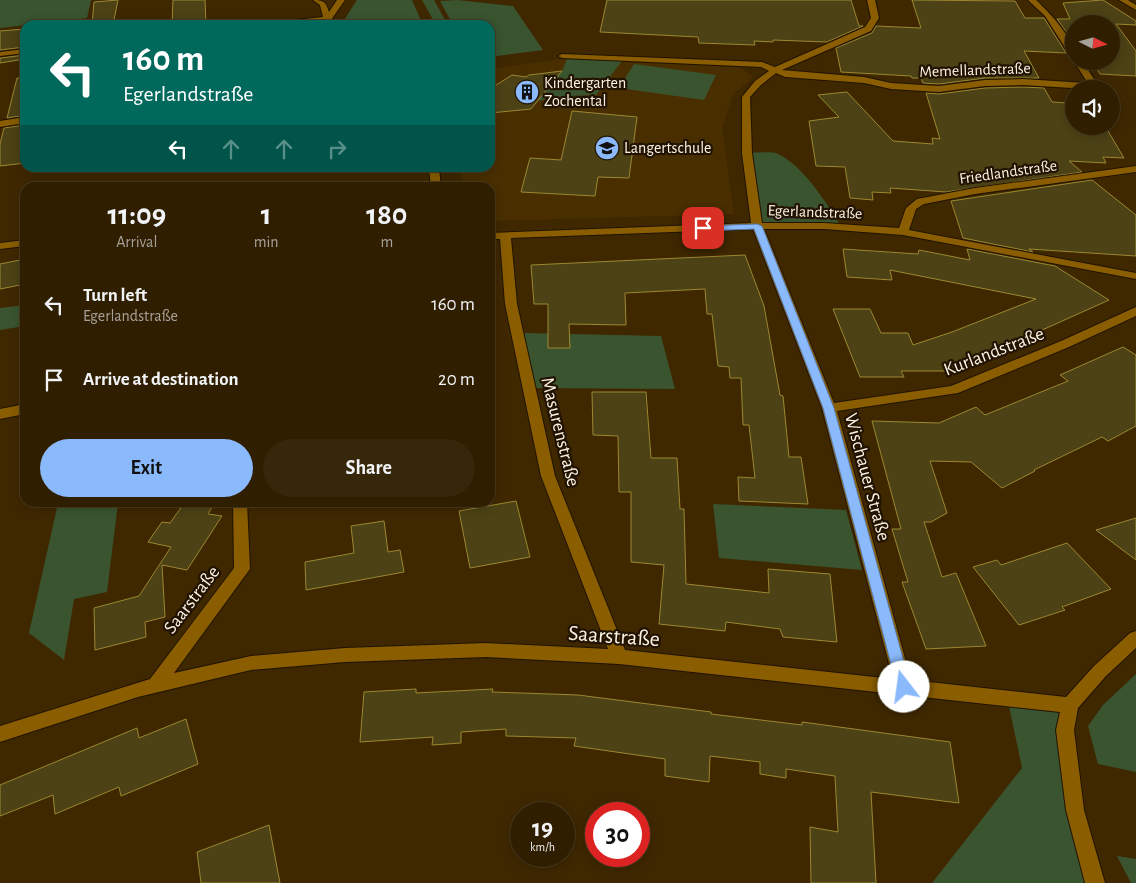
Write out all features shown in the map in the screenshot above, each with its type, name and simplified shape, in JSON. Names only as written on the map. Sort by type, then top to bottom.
[{"type":"street","points":[[316,0],[323,4],[327,20]]},
{"type":"street","points":[[329,20],[342,0]]},
{"type":"street","points":[[757,226],[747,153],[746,97],[758,83],[775,70],[868,29],[875,18],[871,0]]},
{"type":"street","points":[[1032,0],[1048,15],[1065,41]]},
{"type":"street","points":[[1123,0],[1136,8]]},
{"type":"street","points":[[0,54],[20,52]]},
{"type":"street","name":"Memellandstraße","points":[[562,56],[762,65],[786,74],[864,80],[891,86],[939,88],[985,83],[1023,82],[1088,86],[1092,82],[1084,70]]},
{"type":"street","points":[[0,124],[20,121]]},
{"type":"street","name":"Friedlandstraße","points":[[904,232],[911,208],[921,201],[975,191],[1136,169]]},
{"type":"street","name":"Egerlandstraße","points":[[495,236],[757,226],[824,226],[904,232],[1136,276]]},
{"type":"street","name":"Wischauer Straße","points":[[757,226],[829,408],[904,687]]},
{"type":"street","name":"Masurenstraße","points":[[505,235],[511,304],[548,476],[619,657]]},
{"type":"street","points":[[0,246],[20,244]]},
{"type":"street","name":"Kurlandstraße","points":[[829,408],[953,390],[1065,344],[1136,311]]},
{"type":"street","points":[[0,414],[20,410]]},
{"type":"street","name":"Saarstraße","points":[[155,685],[242,569],[240,507]]},
{"type":"street","points":[[1095,883],[1075,810],[1066,730],[1070,705],[1100,671],[1136,638]]},
{"type":"street","name":"Saarstraße","points":[[0,734],[138,688],[251,663],[345,655],[486,650],[619,657],[1070,705]]},
{"type":"shaded area","name":"Langertschule","points":[[562,59],[739,67],[753,77],[733,94],[722,128],[734,214],[495,221],[495,182],[462,182],[461,172],[495,172],[495,68]]},
{"type":"green space","points":[[0,0],[91,0],[87,18],[20,20],[20,26],[0,28]]},
{"type":"green space","points":[[357,0],[412,0],[421,20],[344,20]]},
{"type":"green space","points":[[422,0],[434,0],[445,20],[433,20]]},
{"type":"green space","points":[[457,0],[513,6],[543,50],[495,56],[495,20],[450,20],[440,1]]},
{"type":"green space","points":[[567,59],[622,61],[596,95],[568,96],[537,101],[562,71]]},
{"type":"green space","points":[[634,64],[716,75],[704,100],[619,88]]},
{"type":"green space","points":[[747,153],[775,153],[787,159],[806,176],[830,208],[842,228],[757,226]]},
{"type":"green space","points":[[20,306],[20,327],[0,330],[0,308]]},
{"type":"green space","points":[[524,333],[661,336],[675,389],[533,388]]},
{"type":"green space","points":[[713,504],[846,510],[862,570],[719,558]]},
{"type":"green space","points":[[57,507],[118,507],[107,592],[74,599],[64,660],[29,633]]},
{"type":"green space","points":[[1136,674],[1136,772],[1098,764],[1088,726],[1103,705]]},
{"type":"green space","points":[[1009,706],[1059,708],[1070,810],[1088,883],[932,883],[1022,768]]},
{"type":"green space","points":[[1117,856],[1136,859],[1136,883],[1131,883]]},
{"type":"building","points":[[118,0],[114,20],[92,20],[94,2]]},
{"type":"building","points":[[173,0],[205,0],[206,20],[172,20]]},
{"type":"building","points":[[607,0],[851,0],[859,26],[863,26],[827,42],[773,40],[773,42],[754,41],[755,45],[699,43],[698,37],[600,32]]},
{"type":"building","points":[[912,0],[1015,1],[1025,18],[1044,18],[1065,53],[1024,51],[1039,78],[985,78],[939,84],[923,83],[921,78],[912,78],[911,76],[841,72],[836,48],[872,33],[876,26],[921,28]]},
{"type":"building","points":[[1103,0],[1136,21],[1136,25],[1120,24],[1120,15],[1068,15],[1063,3]]},
{"type":"building","points":[[1057,19],[1065,19],[1065,30]]},
{"type":"building","points":[[20,29],[20,48],[0,50],[0,31]]},
{"type":"building","points":[[1120,29],[1136,51],[1136,76],[1100,74],[1098,70],[1120,70]]},
{"type":"building","points":[[20,56],[20,60],[0,63],[0,58]]},
{"type":"building","name":"Kindergarten Zochental","points":[[562,71],[531,109],[495,113],[495,86],[512,75],[526,77]]},
{"type":"building","points":[[17,78],[20,78],[20,116],[7,118]]},
{"type":"building","points":[[985,88],[1044,88],[1052,102],[1065,103],[1065,135],[1110,135],[1124,158],[1103,157],[1106,163],[1069,161],[1082,172],[946,192],[890,188],[891,193],[872,192],[873,200],[850,198],[845,167],[816,166],[809,121],[839,117],[818,95],[847,92],[893,141],[933,144],[932,138],[940,139],[926,93],[939,94]]},
{"type":"building","name":"Langertschule","points":[[572,111],[637,117],[629,178],[598,177],[595,196],[521,192],[530,158],[561,160]]},
{"type":"building","points":[[20,126],[20,164],[0,166],[0,144],[4,128]]},
{"type":"building","points":[[1092,180],[1136,215],[1136,256],[1029,249],[1033,252],[963,238],[951,201]]},
{"type":"building","points":[[843,249],[918,254],[919,250],[970,260],[967,249],[1055,266],[1109,300],[982,357],[984,358],[951,371],[901,371],[904,377],[860,377],[833,309],[870,309],[881,333],[908,333],[913,345],[1036,299],[890,270],[892,280],[847,277]]},
{"type":"building","points":[[745,255],[764,306],[780,395],[783,396],[789,457],[801,457],[808,504],[739,501],[738,477],[755,478],[749,425],[743,425],[741,378],[730,378],[729,367],[718,366],[712,314],[707,314],[705,289],[625,293],[626,325],[569,324],[570,348],[548,348],[548,304],[534,304],[531,265]]},
{"type":"building","points":[[20,260],[20,285],[0,289],[0,264]]},
{"type":"building","points":[[1123,347],[1136,355],[1136,426],[1108,441],[1102,437],[1002,488],[971,462],[930,461],[947,513],[931,522],[924,522],[942,577],[956,573],[986,646],[926,649],[902,582],[908,582],[892,529],[901,529],[872,421],[939,423],[976,407],[985,415],[1068,381],[1060,375]]},
{"type":"building","points":[[592,392],[646,392],[651,458],[677,458],[680,509],[684,509],[686,584],[769,593],[768,569],[830,574],[837,642],[783,637],[780,629],[726,622],[725,631],[659,624],[664,565],[631,562],[631,492],[619,492],[618,436],[593,435]]},
{"type":"building","points":[[516,501],[530,557],[470,568],[459,511],[495,507],[495,505]]},
{"type":"building","points":[[181,507],[212,507],[208,514],[222,516],[187,570],[162,565],[165,617],[145,622],[146,637],[95,650],[94,608],[139,596],[171,547],[148,542],[162,522],[170,523]]},
{"type":"building","points":[[1136,518],[1136,560],[1096,530]]},
{"type":"building","points":[[384,521],[388,552],[400,550],[404,572],[306,590],[305,562],[354,553],[351,526]]},
{"type":"building","points":[[1067,543],[1111,589],[1062,607],[1065,610],[1019,625],[973,567],[997,560],[1001,565]]},
{"type":"building","points":[[416,689],[416,693],[493,689],[492,692],[578,695],[711,712],[711,714],[802,725],[802,722],[950,742],[959,803],[871,792],[876,883],[811,883],[810,827],[838,832],[835,776],[786,769],[786,778],[760,774],[760,762],[710,756],[709,782],[665,776],[665,759],[574,746],[576,738],[506,736],[506,729],[461,732],[461,743],[432,745],[433,737],[360,742],[364,692]]},
{"type":"building","points":[[186,719],[198,764],[121,796],[119,787],[55,814],[53,795],[0,816],[0,785],[137,728],[139,738]]},
{"type":"building","points":[[269,825],[280,883],[201,883],[197,852]]},
{"type":"place","name":"Kindergarten Zochental","points":[[527,92]]},
{"type":"place","name":"Langertschule","points":[[607,148]]},
{"type":"route","points":[[703,228],[757,226],[829,408],[904,687]]}]
